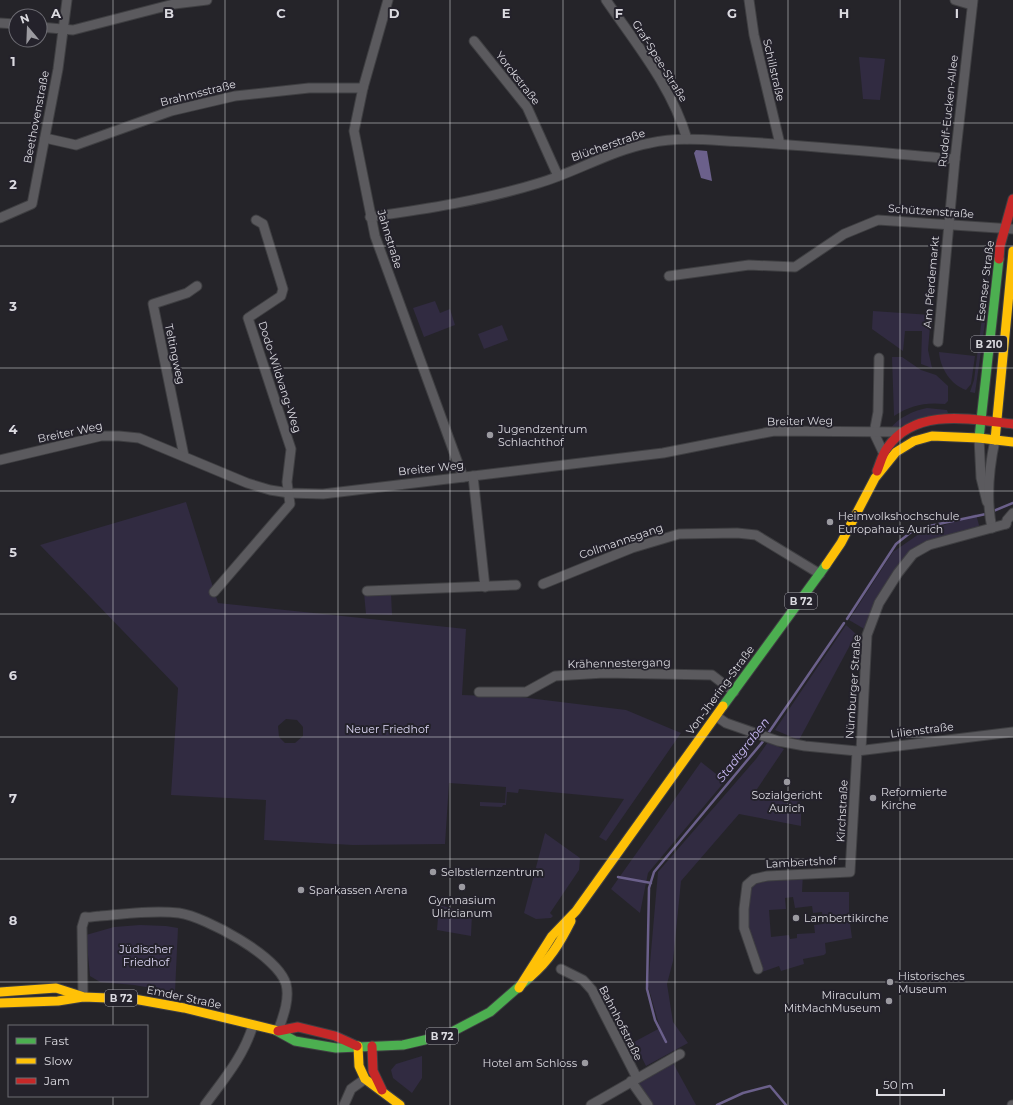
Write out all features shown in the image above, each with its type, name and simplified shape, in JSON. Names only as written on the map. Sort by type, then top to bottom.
[{"type":"main road","name":"Esenser Straße","points":[[979,438],[1000,246],[1009,228],[1013,199]]},
{"type":"main road","name":"B 210","points":[[995,440],[998,422],[1013,251]]},
{"type":"main road","name":"Von-Jhering-Straße","points":[[358,1046],[404,1045],[446,1035],[490,1012],[545,965],[561,942],[576,911],[820,574],[852,523],[875,478],[883,452],[900,432],[919,422],[934,418],[980,421]]},
{"type":"main road","name":"B 72","points":[[980,421],[1013,424]]},
{"type":"main road","name":"Von-Jhering-Straße","points":[[875,478],[896,452],[918,439],[932,436],[979,438]]},
{"type":"main road","name":"B 72","points":[[979,438],[1013,442]]},
{"type":"main road","name":"Emder Straße","points":[[0,992],[56,988],[83,996]]},
{"type":"main road","name":"Emder Straße","points":[[0,1003],[58,1001],[83,996],[105,996],[152,1002],[253,1025],[278,1031],[295,1041],[336,1048],[358,1046]]},
{"type":"main road","name":"Emder Straße","points":[[278,1031],[298,1027],[334,1036],[358,1046]]},
{"type":"main road","points":[[358,1046],[359,1066],[365,1079],[382,1090],[400,1105]]},
{"type":"main road","points":[[372,1046],[373,1071],[382,1090]]},
{"type":"street","name":"Beethovenstraße","points":[[0,218],[32,204],[58,69],[67,0]]},
{"type":"street","points":[[48,28],[73,30],[173,2],[207,0]]},
{"type":"street","name":"Jahnstraße","points":[[388,0],[363,88],[354,131],[370,217],[383,262],[463,477]]},
{"type":"street","name":"Graf-Spee-Straße","points":[[606,0],[671,97],[682,122],[687,139]]},
{"type":"street","name":"Schillstraße","points":[[749,0],[754,35],[780,144]]},
{"type":"street","points":[[955,0],[972,2]]},
{"type":"street","name":"Rudolf-Eucken-Allee","points":[[948,224],[972,2]]},
{"type":"street","name":"Yorckstraße","points":[[474,41],[527,107],[558,176]]},
{"type":"street","name":"Brahmsstraße","points":[[45,138],[76,145],[171,111],[235,96],[309,88],[363,88]]},
{"type":"street","name":"Blücherstraße","points":[[370,217],[449,205],[510,191],[558,176],[637,146],[687,139],[780,144],[955,159]]},
{"type":"street","name":"Dodo-Wildvang-Weg","points":[[256,220],[263,224],[283,289],[281,296],[248,318],[291,449],[287,482],[289,493]]},
{"type":"street","name":"Schützenstraße","points":[[669,276],[749,265],[795,267],[844,234],[878,220],[1009,228]]},
{"type":"street","name":"Am Pferdemarkt","points":[[938,342],[948,224]]},
{"type":"street","name":"Teltingweg","points":[[184,456],[152,304],[187,293],[197,286]]},
{"type":"street","points":[[879,358],[878,412],[874,433],[883,452]]},
{"type":"street","name":"Breiter Weg","points":[[0,460],[102,436],[139,438],[247,483],[289,493],[324,494],[663,453],[774,431],[874,433],[900,432]]},
{"type":"street","points":[[979,438],[981,478],[991,523]]},
{"type":"street","points":[[988,506],[991,460],[995,440]]},
{"type":"street","points":[[474,476],[485,587]]},
{"type":"street","points":[[214,592],[290,504],[289,493]]},
{"type":"street","points":[[1010,526],[1007,520],[1013,513]]},
{"type":"street","name":"Nürnburger Straße","points":[[859,750],[867,635],[879,603],[913,554],[929,545],[991,523],[1010,526]]},
{"type":"street","name":"Collmannsgang","points":[[542,584],[632,548],[679,534],[737,533],[756,536],[820,574]]},
{"type":"street","points":[[367,591],[485,587],[516,584]]},
{"type":"street","name":"Krähennestergang","points":[[479,692],[526,692],[555,676],[604,673],[712,675],[734,692]]},
{"type":"street","name":"Lilienstraße","points":[[716,716],[726,723],[778,741],[805,746],[859,750],[1013,732]]},
{"type":"street","name":"Kirchstraße","points":[[850,872],[859,750]]},
{"type":"street","name":"Lambertshof","points":[[758,969],[743,921],[746,888],[750,882],[758,877],[767,876],[850,872]]},
{"type":"street","points":[[83,996],[82,927],[85,917],[152,912],[180,913],[197,918],[249,944],[260,951],[274,965],[286,984],[288,996],[278,1031]]},
{"type":"street","name":"Bahnhofstraße","points":[[561,969],[582,980],[592,990],[634,1080],[648,1105]]},
{"type":"street","points":[[205,1105],[240,1057],[253,1025]]},
{"type":"street","points":[[590,1105],[680,1054]]},
{"type":"street","points":[[344,1105],[351,1089],[365,1079]]},
{"type":"green space","points":[[859,57],[885,59],[880,100],[863,99]]},
{"type":"green space","points":[[992,240],[993,254],[988,277],[986,316],[975,393],[970,392],[974,380]]},
{"type":"green space","points":[[435,301],[440,313],[450,309],[455,325],[424,337],[413,308]]},
{"type":"green space","points":[[873,311],[931,315],[928,350],[932,368],[921,364],[922,331],[905,331],[903,351],[872,329]]},
{"type":"green space","points":[[502,325],[508,340],[484,349],[478,334]]},
{"type":"green space","points":[[939,352],[975,356],[971,384],[966,390],[961,388],[947,375]]},
{"type":"green space","points":[[892,357],[902,357],[921,370],[936,375],[948,386],[948,401],[945,404],[931,403],[918,405],[906,409],[894,416]]},
{"type":"green space","points":[[927,408],[947,410],[948,413],[890,429],[907,415]]},
{"type":"green space","name":"Neuer Friedhof","points":[[186,502],[218,603],[466,629],[462,695],[520,697],[626,710],[681,733],[606,841],[599,837],[624,799],[519,789],[518,793],[507,792],[506,805],[503,805],[502,807],[480,806],[480,802],[505,803],[506,787],[449,783],[445,844],[353,845],[264,840],[266,800],[171,795],[178,688],[40,545]],"holes":[[[286,719],[297,720],[303,727],[303,736],[295,743],[285,743],[279,737],[278,726]]]},
{"type":"green space","points":[[976,514],[980,529],[910,553],[866,630],[849,620],[893,552],[919,534]]},
{"type":"green space","points":[[364,593],[391,593],[392,615],[366,614]]},
{"type":"green space","points":[[846,625],[856,634],[799,740],[775,730]]},
{"type":"green space","points":[[768,742],[784,749],[755,792],[801,802],[801,826],[739,814],[681,881],[673,961],[667,984],[673,1022],[688,1043],[646,1066],[634,1042],[660,1028],[648,986],[658,872],[756,759]]},
{"type":"green space","points":[[701,762],[725,781],[648,873],[640,913],[611,889]]},
{"type":"green space","points":[[545,833],[580,858],[579,870],[550,913],[553,916],[551,918],[536,919],[524,913]]},
{"type":"green space","points":[[803,873],[802,892],[849,892],[849,916],[852,938],[825,943],[826,953],[824,955],[803,959],[804,964],[781,971],[779,966],[759,973],[744,928],[750,882]],"holes":[[[793,897],[795,908],[812,906],[813,913],[822,912],[823,924],[814,925],[815,933],[797,934],[797,938],[790,939],[789,935],[771,937],[769,910],[786,909],[785,898]]]},
{"type":"green space","points":[[439,905],[472,914],[471,936],[437,930]]},
{"type":"green space","name":"Jüdischer Friedhof","points":[[140,925],[178,928],[175,992],[134,985],[100,982],[90,976],[86,935],[114,927]]},
{"type":"green space","points":[[422,1056],[422,1078],[412,1093],[393,1078],[391,1070],[396,1064]]},
{"type":"green space","points":[[673,1063],[696,1105],[653,1105],[637,1084]]},
{"type":"shaded area","points":[[696,150],[707,151],[712,181],[701,178],[694,153]]},
{"type":"waterway","name":"Stadtgraben","points":[[847,619],[896,544],[915,529],[986,514],[1013,503]]},
{"type":"waterway","name":"Stadtgraben","points":[[767,735],[844,623]]},
{"type":"waterway","name":"Stadtgraben","points":[[666,1042],[655,1020],[647,989],[649,888],[654,872],[765,739]]},
{"type":"waterway","name":"Stadtgraben","points":[[618,877],[651,883]]},
{"type":"waterway","name":"Stadtgraben","points":[[717,1105],[743,1093],[770,1086],[786,1105]]},
{"type":"traffic: fast","points":[[979,438],[999,259]]},
{"type":"traffic: fast","points":[[723,706],[826,565]]},
{"type":"traffic: fast","points":[[275,1030],[295,1041],[336,1048],[403,1045],[446,1035],[490,1012],[530,977]]},
{"type":"traffic: slow","points":[[995,440],[1013,251]]},
{"type":"traffic: slow","points":[[826,565],[841,543],[875,478],[896,452],[914,441],[932,436],[979,438],[1013,442]]},
{"type":"traffic: slow","points":[[519,988],[552,936],[576,911],[723,706]]},
{"type":"traffic: slow","points":[[530,977],[543,965],[554,951],[571,921]]},
{"type":"traffic: slow","points":[[0,992],[56,988],[81,996]]},
{"type":"traffic: slow","points":[[0,1003],[58,1001],[83,997],[134,999],[184,1008],[275,1030]]},
{"type":"traffic: slow","points":[[358,1046],[359,1066],[365,1079],[400,1105]]},
{"type":"traffic: jam","points":[[999,259],[1000,246],[1013,199]]},
{"type":"traffic: jam","points":[[877,471],[887,448],[899,435],[912,426],[928,421],[944,419],[979,420],[1013,424]]},
{"type":"traffic: jam","points":[[278,1031],[298,1027],[335,1036],[357,1046]]},
{"type":"traffic: jam","points":[[372,1046],[373,1071],[382,1090]]},
{"type":"place","name":"Jugendzentrum Schlachthof","points":[[490,435]]},
{"type":"place","name":"Heimvolkshochschule Europahaus Aurich","points":[[830,522]]},
{"type":"place","name":"Sozialgericht Aurich","points":[[787,782]]},
{"type":"place","name":"Reformierte Kirche","points":[[873,798]]},
{"type":"place","name":"Selbstlernzentrum","points":[[433,872]]},
{"type":"place","name":"Gymnasium Ulricianum","points":[[462,887]]},
{"type":"place","name":"Sparkassen Arena","points":[[301,890]]},
{"type":"place","name":"Lambertikirche","points":[[796,918]]},
{"type":"place","name":"Historisches Museum","points":[[890,982]]},
{"type":"place","name":"Miraculum MitMachMuseum","points":[[889,1001]]},
{"type":"place","name":"Hotel am Schloss","points":[[585,1063]]}]
